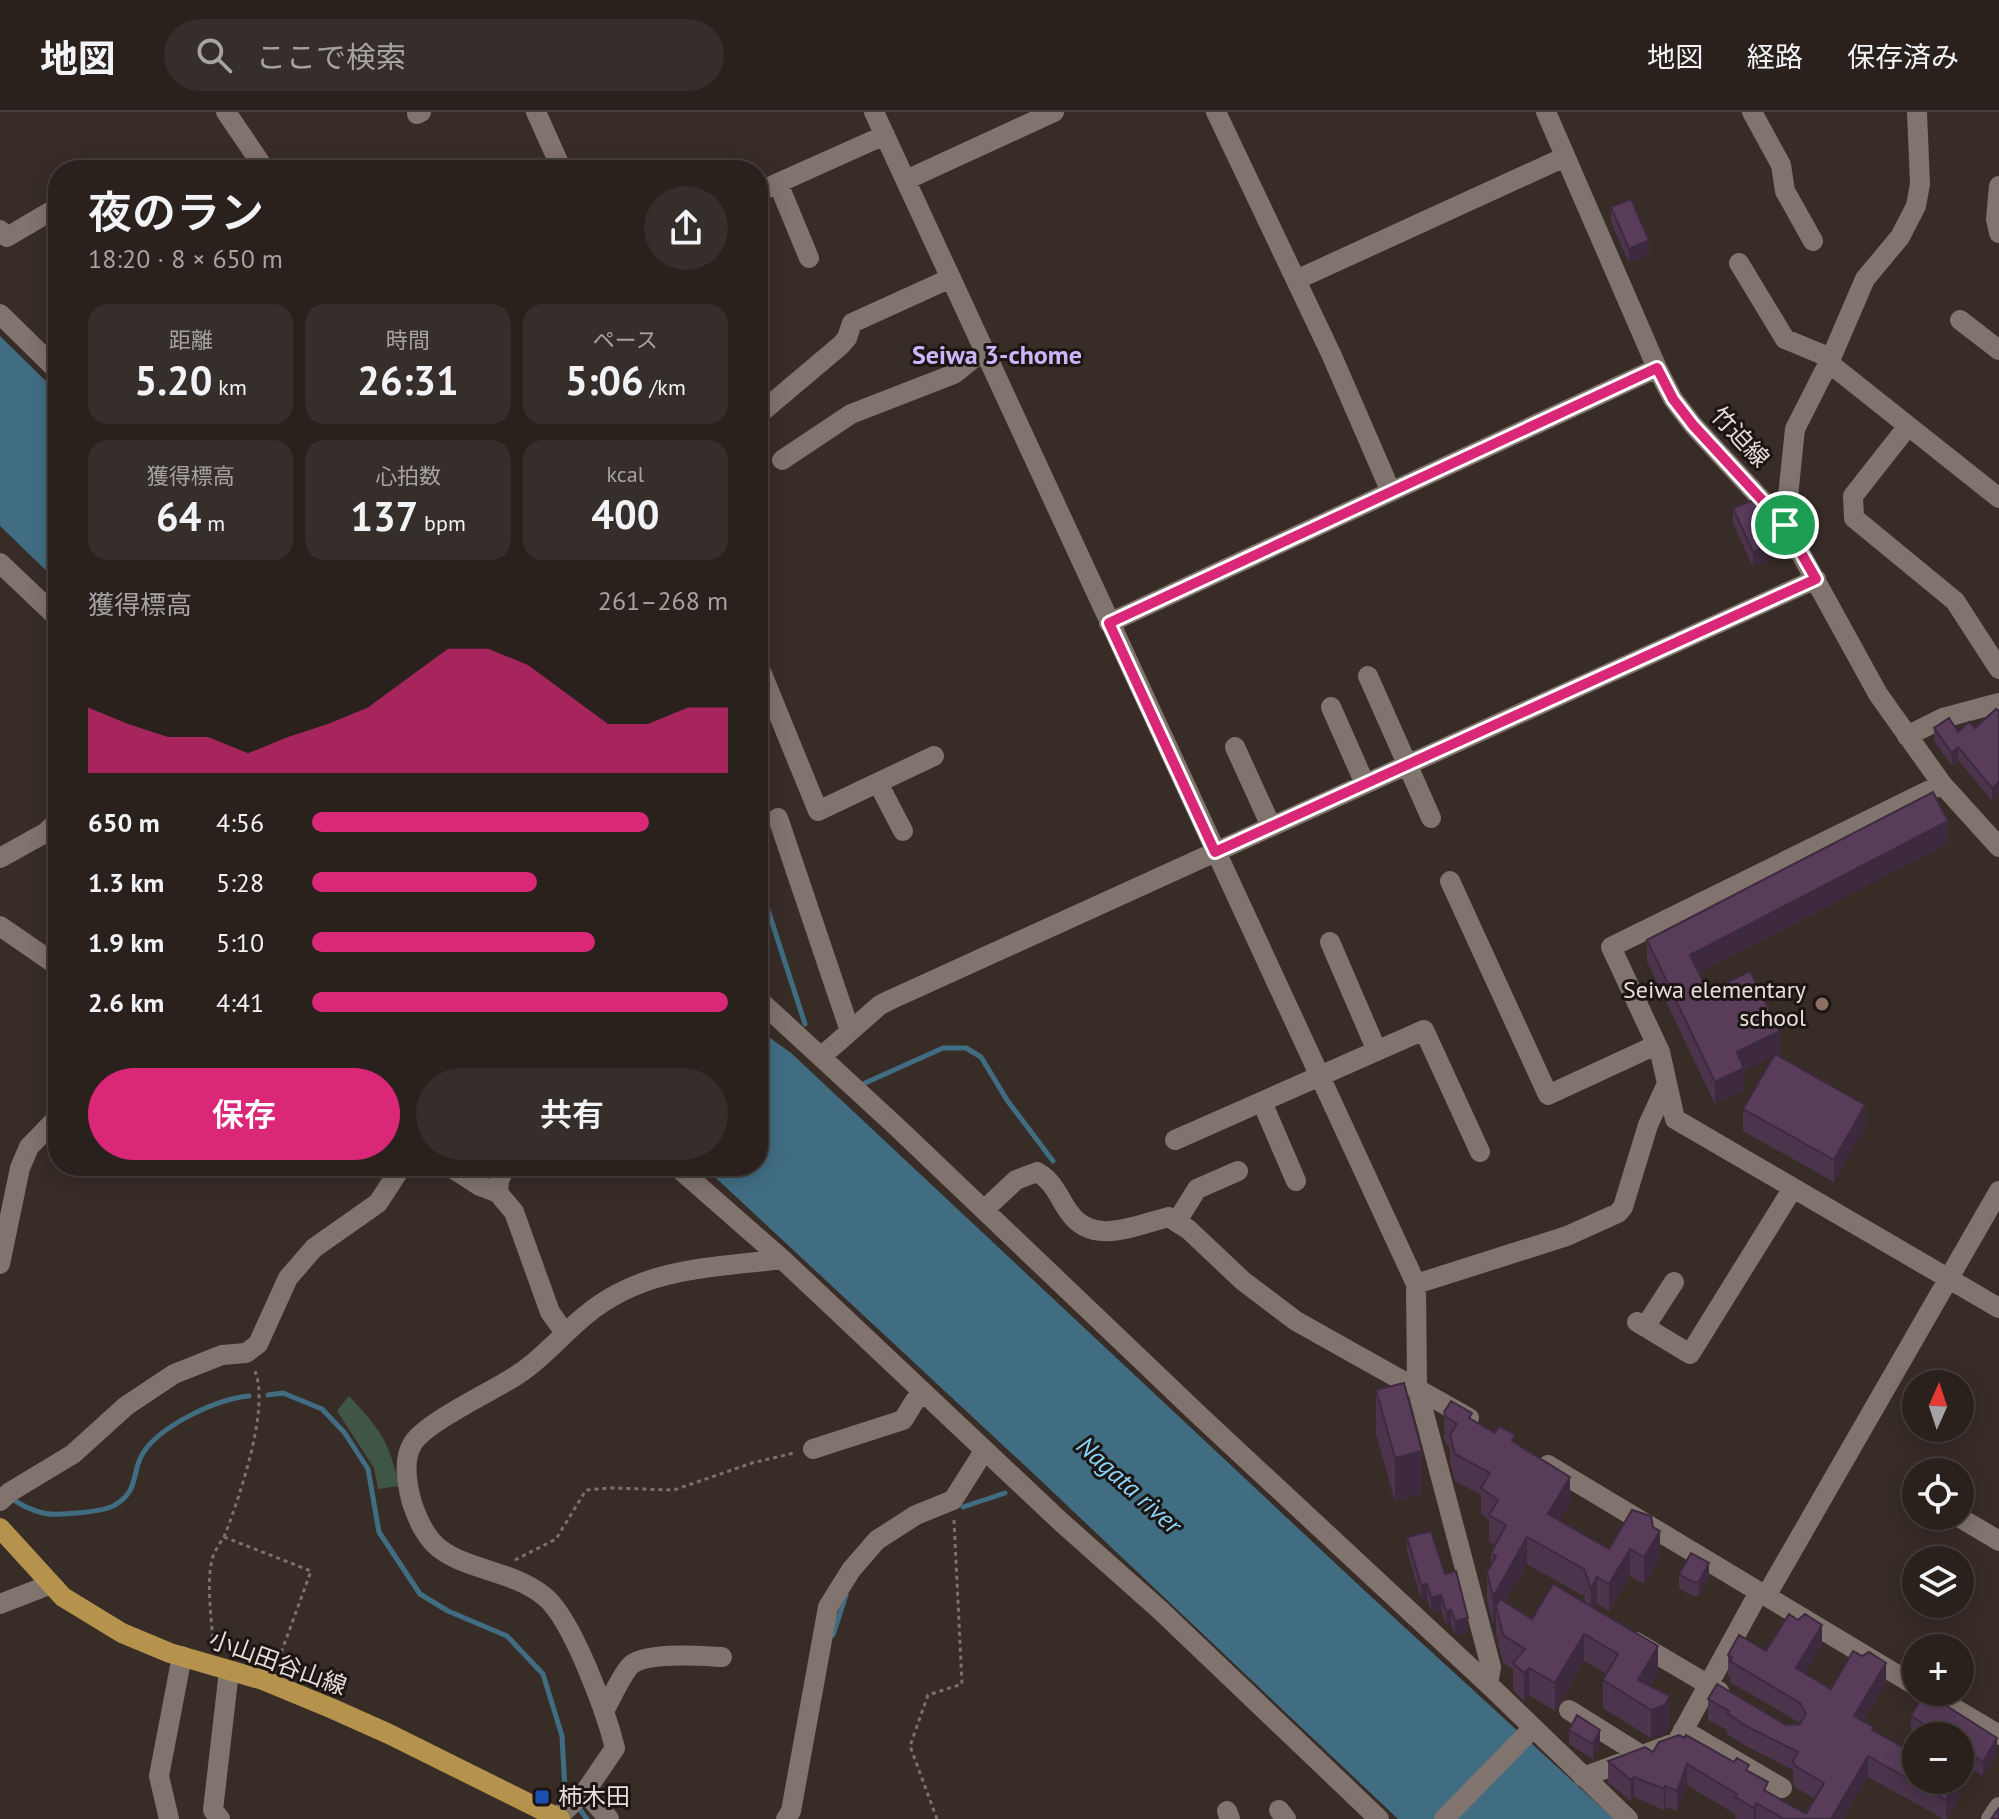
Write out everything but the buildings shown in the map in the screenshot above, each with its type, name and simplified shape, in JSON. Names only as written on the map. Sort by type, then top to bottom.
[{"type":"main road","name":"小山田谷山線","points":[[0,1528],[49,1585],[122,1633],[271,1684],[389,1734],[561,1816]]},
{"type":"street","points":[[226,112],[259,160]]},
{"type":"street","points":[[536,112],[558,160]]},
{"type":"street","points":[[874,112],[1416,1284],[1417,1387],[1491,1667],[1488,1684]]},
{"type":"street","points":[[906,180],[1054,112]]},
{"type":"street","points":[[1216,112],[1391,492]]},
{"type":"street","name":"竹迫線","points":[[1546,112],[1673,399],[1785,525],[1878,694],[1942,784],[1999,847]]},
{"type":"street","points":[[1752,112],[1781,165],[1785,191],[1813,241]]},
{"type":"street","points":[[1785,525],[1795,429],[1830,361],[1865,279],[1900,237],[1916,206],[1920,184],[1917,112]]},
{"type":"street","points":[[768,188],[885,135]]},
{"type":"street","points":[[1296,280],[1565,157]]},
{"type":"street","points":[[778,183],[809,258]]},
{"type":"street","points":[[1999,186],[1996,219],[1999,233]]},
{"type":"street","points":[[0,230],[7,237],[48,213]]},
{"type":"street","points":[[1739,263],[1785,339],[1830,361],[1999,498]]},
{"type":"street","points":[[768,407],[841,345],[852,323],[951,278]]},
{"type":"street","points":[[0,314],[48,361]]},
{"type":"street","points":[[1960,320],[1999,350]]},
{"type":"street","points":[[782,460],[851,414],[954,374],[984,350]]},
{"type":"street","points":[[1109,623],[1657,368]]},
{"type":"street","points":[[1908,426],[1853,496],[1854,518],[1955,601],[1999,669]]},
{"type":"street","points":[[0,563],[48,609]]},
{"type":"street","points":[[822,1056],[890,1000],[1816,579]]},
{"type":"street","points":[[1368,676],[1431,818]]},
{"type":"street","points":[[768,688],[818,811],[934,756]]},
{"type":"street","points":[[1907,736],[1943,718],[1999,703]]},
{"type":"street","points":[[1331,707],[1365,784]]},
{"type":"street","points":[[1235,747],[1271,826]]},
{"type":"street","points":[[878,783],[903,831]]},
{"type":"street","points":[[1942,784],[1611,947],[1656,1045],[1675,1119],[1999,1308]]},
{"type":"street","points":[[778,818],[850,1031]]},
{"type":"street","points":[[0,858],[48,830]]},
{"type":"street","points":[[1450,881],[1548,1095],[1656,1045]]},
{"type":"street","points":[[0,926],[48,959]]},
{"type":"street","points":[[1330,942],[1377,1051]]},
{"type":"street","points":[[768,1012],[822,1056],[1628,1819]]},
{"type":"street","points":[[1175,1140],[1424,1030],[1480,1152]]},
{"type":"street","points":[[1416,1284],[1567,1236],[1618,1213],[1623,1207],[1648,1125],[1666,1086]]},
{"type":"street","points":[[1262,1102],[1296,1181]]},
{"type":"street","points":[[0,1264],[20,1168],[29,1147],[48,1127]]},
{"type":"street","points":[[1177,1221],[1197,1189],[1238,1171]]},
{"type":"street","points":[[984,1210],[1016,1180],[1037,1172],[1056,1189],[1069,1213],[1089,1232],[1105,1233],[1169,1217],[1243,1281],[1296,1321],[1485,1428]]},
{"type":"street","points":[[5,1490],[73,1454],[126,1406],[174,1374],[222,1355],[246,1353],[258,1344],[288,1278],[314,1248],[378,1203],[396,1176]]},
{"type":"street","points":[[464,1176],[498,1193],[514,1212],[550,1312],[565,1333]]},
{"type":"street","points":[[498,1193],[501,1176]]},
{"type":"street","points":[[687,1176],[782,1259],[984,1451],[1160,1610],[1379,1819]]},
{"type":"street","points":[[1674,1282],[1641,1324],[1690,1354],[1793,1188]]},
{"type":"street","points":[[1583,1777],[1677,1742],[1999,1191]]},
{"type":"street","points":[[561,1816],[584,1793],[615,1748],[604,1711],[565,1619],[545,1596],[517,1579],[455,1557],[428,1538],[411,1499],[407,1479],[413,1442],[436,1424],[529,1368],[608,1298],[666,1273],[782,1259]]},
{"type":"street","points":[[813,1449],[903,1420],[921,1391]]},
{"type":"street","points":[[786,1819],[791,1811],[828,1607],[851,1570],[877,1540],[916,1515],[953,1500],[984,1451]]},
{"type":"street","points":[[1526,1453],[1902,1678]]},
{"type":"street","points":[[1974,1526],[1999,1541]]},
{"type":"street","points":[[0,1604],[49,1585]]},
{"type":"street","points":[[1616,1630],[1732,1699]]},
{"type":"street","points":[[604,1711],[631,1664],[688,1655],[722,1657]]},
{"type":"street","points":[[169,1819],[159,1776],[182,1656]]},
{"type":"street","points":[[220,1819],[213,1810],[229,1671]]},
{"type":"street","points":[[1950,1706],[1999,1735]]},
{"type":"street","points":[[1569,1710],[1641,1755]]},
{"type":"street","points":[[1444,1819],[1531,1730]]},
{"type":"street","points":[[1683,1730],[1782,1788]]},
{"type":"street","points":[[584,1793],[609,1819]]},
{"type":"street","points":[[1991,1819],[1999,1807]]},
{"type":"path","points":[[207,1664],[213,1647],[212,1557],[224,1537],[247,1471],[260,1405],[257,1376],[246,1353]]},
{"type":"path","points":[[494,1570],[556,1539],[586,1490],[674,1490],[752,1463],[813,1449]]},
{"type":"path","points":[[937,1819],[910,1746],[928,1695],[962,1684],[953,1500]]},
{"type":"path","points":[[224,1537],[311,1571],[271,1684]]},
{"type":"green space","points":[[349,1396],[382,1436],[399,1486],[378,1489],[374,1468],[337,1411]]},
{"type":"water","points":[[0,336],[48,383],[48,572],[0,526]]},
{"type":"water","name":"Nagata river","points":[[768,1036],[791,1053],[1365,1591],[1614,1819],[1398,1819],[714,1176],[768,1176]]},
{"type":"waterway","points":[[768,910],[805,1024]]},
{"type":"waterway","points":[[865,1083],[943,1048],[966,1048],[981,1057],[1007,1100],[1053,1161]]},
{"type":"waterway","points":[[268,1395],[283,1393],[322,1409],[344,1432],[368,1469],[379,1532],[420,1594],[448,1611],[507,1636],[543,1674],[562,1736],[565,1791],[571,1799]]},
{"type":"waterway","points":[[10,1497],[30,1509],[49,1514],[80,1513],[115,1505],[132,1487],[143,1453],[163,1433],[206,1408],[249,1396]]},
{"type":"waterway","points":[[963,1507],[1005,1493]]},
{"type":"waterway","points":[[833,1635],[846,1595]]},
{"type":"waterway","points":[[578,1807],[587,1819]]},
{"type":"place","name":"Seiwa elementary school","points":[[1822,1004]]},
{"type":"place","name":"柿木田","points":[[542,1797]]},
{"type":"district","name":"Seiwa 3-chome","points":[[997,355]]},
{"type":"route","points":[[1657,368],[1673,399],[1693,425],[1785,525],[1816,579],[1215,852],[1109,623],[1657,368]]}]
